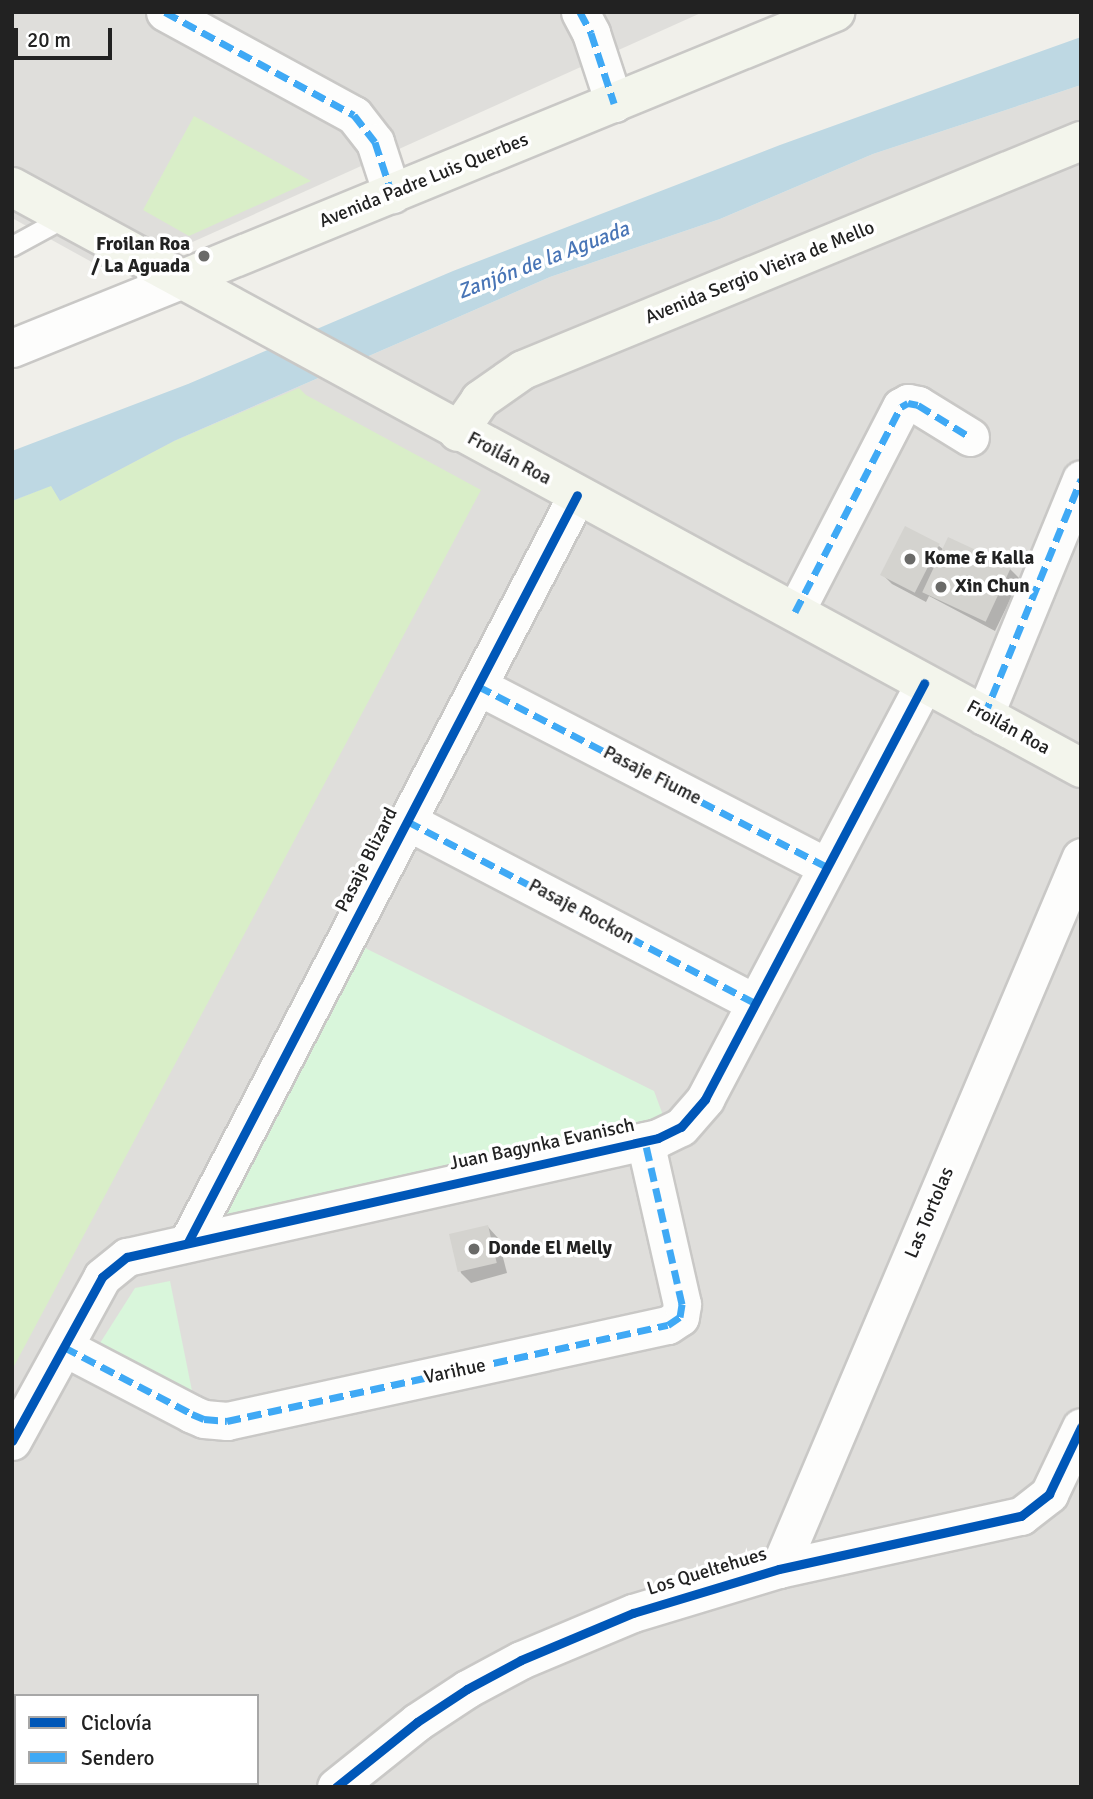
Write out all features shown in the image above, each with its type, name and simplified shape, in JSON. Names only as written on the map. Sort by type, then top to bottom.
[{"type":"main road","name":"Avenida Padre Luis Querbes","points":[[183,279],[835,12]]},
{"type":"main road","name":"Avenida Sergio Vieira de Mello","points":[[458,432],[480,400],[523,370],[1081,141]]},
{"type":"main road","name":"Froilán Roa","points":[[12,187],[274,327],[458,432],[1081,768]]},
{"type":"street","points":[[165,12],[354,116],[375,142],[392,194]]},
{"type":"street","points":[[580,12],[591,33],[614,103]]},
{"type":"street","name":"Avenida Padre Luis Querbes","points":[[12,348],[183,279]]},
{"type":"street","points":[[795,612],[901,407],[908,402],[918,405],[970,437]]},
{"type":"street","points":[[984,716],[1080,484]]},
{"type":"street","name":"Pasaje Blizard","points":[[188,1241],[577,495]]},
{"type":"street","name":"Juan Bagynka Evanisch","points":[[12,1441],[102,1277],[114,1266],[142,1252],[645,1141],[670,1133],[695,1114],[924,683]]},
{"type":"street","name":"Pasaje Fiume","points":[[478,686],[827,867]]},
{"type":"street","name":"Pasaje Rockon","points":[[407,821],[755,1003]]},
{"type":"street","name":"Las Tortolas","points":[[779,1569],[1081,857]]},
{"type":"street","name":"Varihue","points":[[64,1347],[192,1414],[204,1419],[227,1421],[668,1325],[680,1317],[682,1304],[645,1141]]},
{"type":"street","name":"Los Queltehues","points":[[336,1787],[417,1722],[521,1660],[633,1613],[779,1569],[1021,1516],[1049,1494],[1081,1427]]},
{"type":"lane","points":[[12,246],[66,216]]},
{"type":"shaded area","points":[[12,12],[703,12],[117,276],[12,218]]},
{"type":"shaded area","points":[[1081,85],[1081,1787],[12,1787],[12,501],[174,441],[550,277],[720,219],[873,154]]},
{"type":"green space","points":[[194,116],[311,181],[189,236],[143,210]]},
{"type":"green space","points":[[299,388],[306,395],[481,490],[12,1370],[12,501],[52,485],[60,501],[174,441]]},
{"type":"green space","points":[[357,944],[654,1091],[664,1118],[211,1218]]},
{"type":"green space","points":[[170,1281],[194,1401],[95,1351],[135,1288]]},
{"type":"water","name":"Zanjón de la Aguada","points":[[1081,37],[1081,85],[873,154],[720,219],[550,277],[174,441],[60,501],[51,486],[12,501],[12,451],[188,384],[453,271],[780,145]]},
{"type":"building","name":"Kome & Kalla","points":[[905,526],[940,544],[915,593],[880,575]]},
{"type":"building","points":[[948,537],[1011,567],[986,622],[922,592]]},
{"type":"building","name":"Donde El Melly","points":[[488,1225],[497,1263],[458,1272],[449,1234]]},
{"type":"marked path","points":[[165,12],[354,115],[375,142],[392,194]]},
{"type":"marked path","points":[[580,12],[591,33],[614,103]]},
{"type":"marked path","points":[[795,612],[901,407],[908,403],[918,405],[970,437]]},
{"type":"marked path","points":[[984,716],[1081,479]]},
{"type":"marked path","points":[[478,686],[827,867]]},
{"type":"marked path","points":[[407,821],[755,1003]]},
{"type":"marked path","points":[[64,1347],[192,1414],[204,1419],[227,1421],[668,1325],[680,1317],[682,1304],[645,1141]]},
{"type":"cycle path","points":[[188,1242],[577,495]]},
{"type":"cycle path","points":[[12,1441],[102,1277],[127,1257],[658,1138],[681,1127],[705,1099],[924,683]]},
{"type":"cycle path","points":[[336,1787],[417,1722],[467,1689],[521,1660],[633,1613],[779,1569],[1021,1516],[1049,1494],[1081,1427]]},
{"type":"place","name":"Froilan Roa / La Aguada","points":[[204,256]]},
{"type":"place","name":"Kome & Kalla","points":[[910,559]]},
{"type":"place","name":"Xin Chun","points":[[941,587]]},
{"type":"place","name":"Donde El Melly","points":[[474,1249]]}]
